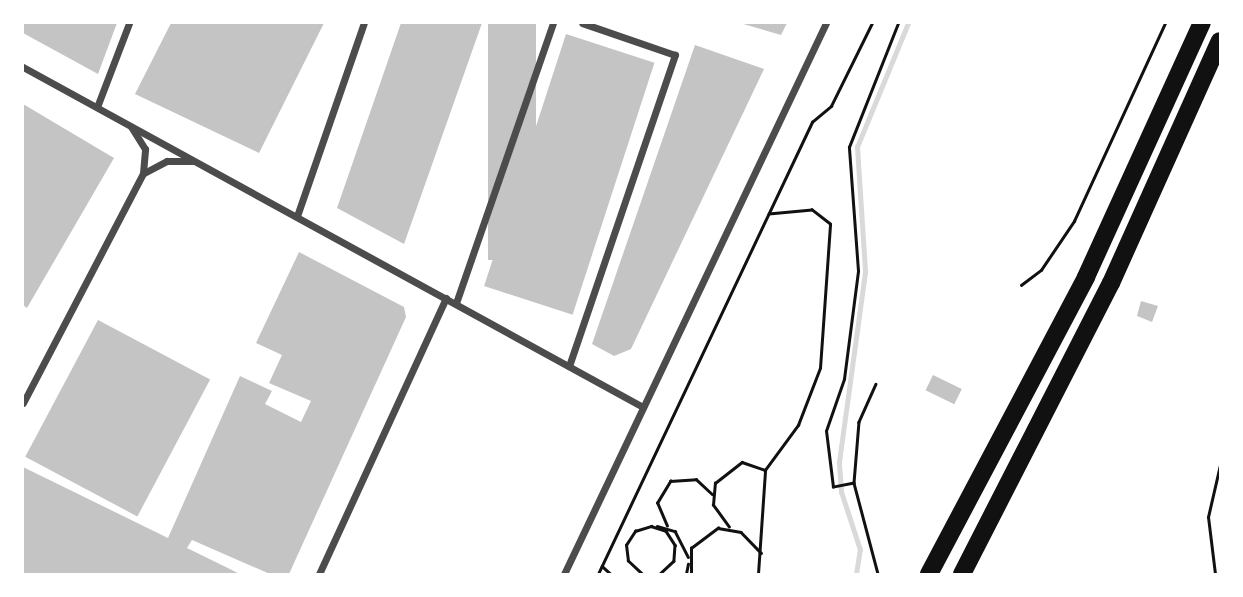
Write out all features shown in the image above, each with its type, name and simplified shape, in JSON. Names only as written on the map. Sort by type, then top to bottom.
[{"type":"highway","points":[[929,574],[1086,277],[1202,23]]},
{"type":"highway","points":[[962,574],[1111,283],[1220,41]]},
{"type":"street","points":[[97,107],[129,23]]},
{"type":"street","points":[[297,216],[364,23]]},
{"type":"street","points":[[456,303],[553,23]]},
{"type":"street","points":[[569,366],[675,55],[582,23]]},
{"type":"street","points":[[564,574],[826,23]]},
{"type":"street","points":[[23,67],[643,407]]},
{"type":"street","points":[[23,403],[143,173],[145,149],[123,121]]},
{"type":"street","points":[[143,173],[167,161],[196,161]]},
{"type":"street","points":[[319,574],[446,298]]},
{"type":"path","points":[[598,574],[812,122],[831,106],[872,23]]},
{"type":"path","points":[[854,483],[833,487],[826,431],[844,379],[858,271],[849,147],[898,23]]},
{"type":"path","points":[[1021,285],[1041,270],[1074,220],[1165,23]]},
{"type":"path","points":[[758,574],[765,470],[798,425],[820,368],[830,224],[812,211],[769,214]]},
{"type":"path","points":[[876,384],[859,422],[854,483],[878,574]]},
{"type":"path","points":[[712,494],[730,466],[754,462],[765,470]]},
{"type":"path","points":[[1215,574],[1208,517],[1220,464]]},
{"type":"path","points":[[691,574],[684,541],[667,526],[657,503],[670,481],[696,479],[712,494],[717,515],[761,554]]},
{"type":"path","points":[[642,574],[628,561],[626,545],[635,531],[651,526],[667,526]]},
{"type":"path","points":[[651,526],[667,531],[675,545],[674,561],[660,574]]},
{"type":"path","points":[[686,574],[689,559],[707,531],[730,528]]},
{"type":"path","points":[[603,565],[611,574]]},
{"type":"building","points":[[23,23],[117,23],[98,74],[23,33]]},
{"type":"building","points":[[171,23],[324,23],[259,153],[135,94]]},
{"type":"building","points":[[401,23],[482,23],[404,244],[337,208]]},
{"type":"building","points":[[488,23],[536,23],[536,260],[488,260]]},
{"type":"building","points":[[740,23],[787,23],[781,35]]},
{"type":"building","points":[[566,34],[654,63],[573,315],[484,286]]},
{"type":"building","points":[[695,45],[764,69],[631,349],[614,356],[592,344]]},
{"type":"building","points":[[23,104],[114,158],[27,308],[23,305]]},
{"type":"building","points":[[299,252],[404,307],[406,317],[289,574],[270,574],[192,540],[187,548],[240,574],[23,574],[23,467],[168,538],[240,376],[272,391],[265,404],[301,422],[311,401],[269,383],[282,355],[256,343]]},
{"type":"building","points":[[1141,301],[1158,306],[1152,322],[1137,316]]},
{"type":"building","points":[[98,320],[210,380],[137,516],[25,457]]},
{"type":"building","points":[[933,375],[962,389],[954,404],[926,390]]},
{"type":"waterway","points":[[856,574],[860,550],[841,492],[839,462],[865,271],[857,147],[908,23]]}]
